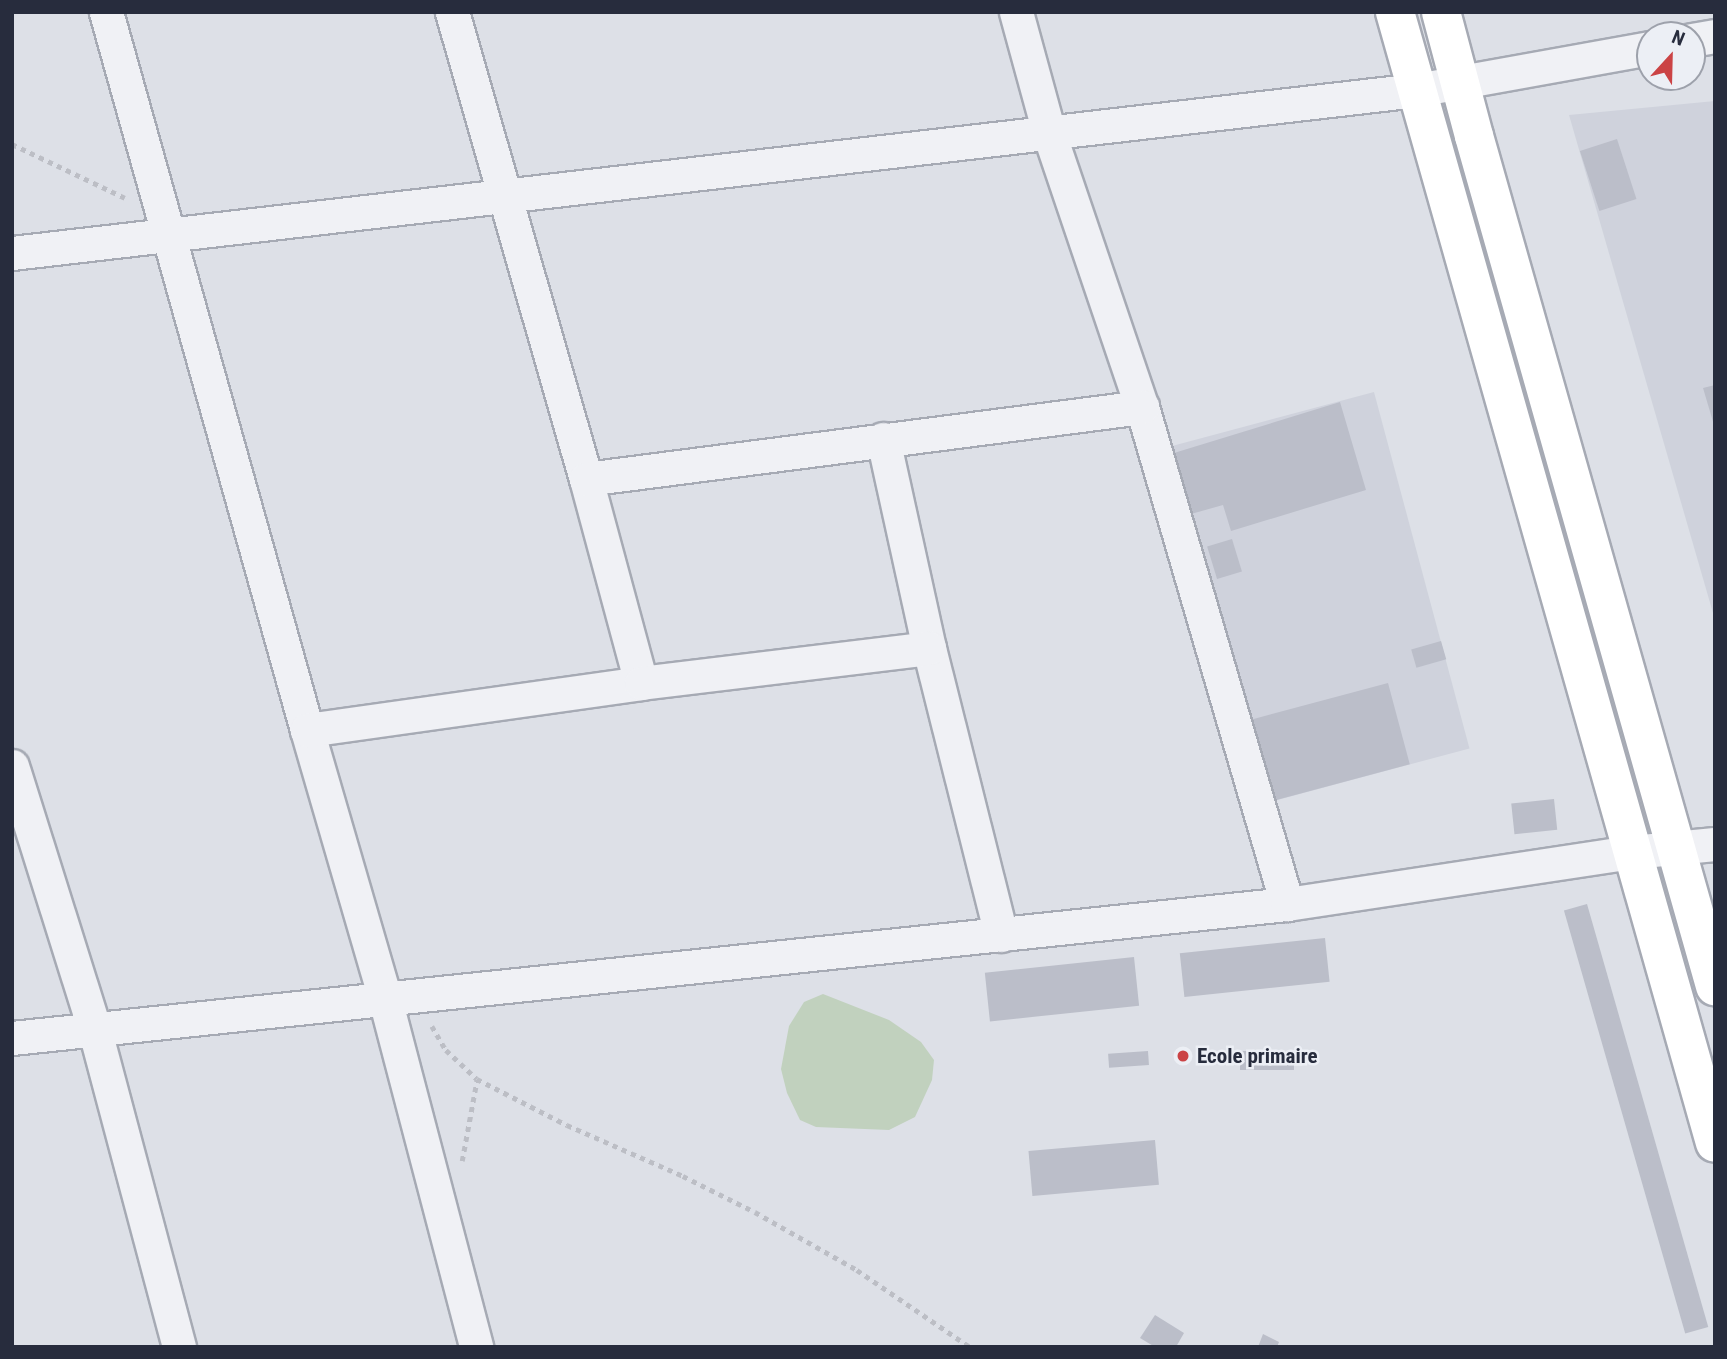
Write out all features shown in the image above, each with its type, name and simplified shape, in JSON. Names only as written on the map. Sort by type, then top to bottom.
[{"type":"street","points":[[106,12],[307,730],[399,998],[476,1347]]},
{"type":"street","points":[[452,12],[586,479],[641,683]]},
{"type":"street","points":[[1016,12],[1049,133],[1142,407],[1287,904]]},
{"type":"street","points":[[1395,12],[1715,1143]]},
{"type":"street","points":[[1441,12],[1715,986]]},
{"type":"street","points":[[12,253],[1416,90],[1636,51]]},
{"type":"street","points":[[586,479],[1142,407]]},
{"type":"street","points":[[883,439],[929,648],[1000,935]]},
{"type":"street","points":[[307,730],[641,683],[929,648]]},
{"type":"street","points":[[12,766],[95,1031],[179,1347]]},
{"type":"street","points":[[12,1038],[1287,904],[1632,852],[1715,844]]},
{"type":"path","points":[[12,144],[121,195],[168,236]]},
{"type":"path","points":[[399,998],[446,1050],[477,1079],[567,1125],[683,1176],[755,1212],[858,1269],[970,1347]]},
{"type":"path","points":[[461,1168],[477,1079]]},
{"type":"shaded area","points":[[1715,101],[1715,620],[1569,115]]},
{"type":"shaded area","points":[[1374,392],[1470,748],[1268,803],[1172,446]]},
{"type":"green space","points":[[823,994],[889,1020],[921,1042],[934,1060],[932,1080],[915,1117],[889,1130],[816,1127],[800,1120],[787,1093],[781,1069],[789,1026],[804,1002]]},
{"type":"building","points":[[1617,139],[1636,199],[1599,211],[1580,151]]},
{"type":"building","points":[[1715,385],[1715,425],[1714,425],[1703,388]]},
{"type":"building","points":[[1340,402],[1366,490],[1231,531],[1223,505],[1191,514],[1174,453]]},
{"type":"building","points":[[1232,539],[1242,572],[1217,579],[1207,547]]},
{"type":"building","points":[[1441,641],[1446,659],[1416,668],[1411,650]]},
{"type":"building","points":[[1388,683],[1410,764],[1274,801],[1252,719]]},
{"type":"building","points":[[1554,799],[1557,830],[1514,834],[1511,803]]},
{"type":"building","points":[[1587,904],[1708,1327],[1685,1334],[1564,911]]},
{"type":"building","points":[[1325,938],[1330,982],[1184,997],[1180,953]]},
{"type":"building","points":[[1134,957],[1139,1006],[990,1021],[985,973]]},
{"type":"building","points":[[1148,1051],[1149,1065],[1109,1068],[1108,1054]]},
{"type":"building","points":[[1240,1051],[1294,1051],[1294,1070],[1240,1070]]},
{"type":"building","points":[[1155,1140],[1159,1185],[1032,1196],[1028,1151]]},
{"type":"building","points":[[1155,1315],[1184,1333],[1176,1347],[1155,1347],[1140,1338]]},
{"type":"building","points":[[1263,1334],[1279,1342],[1277,1347],[1258,1347]]},
{"type":"place","name":"Ecole primaire","points":[[1183,1056]]}]
